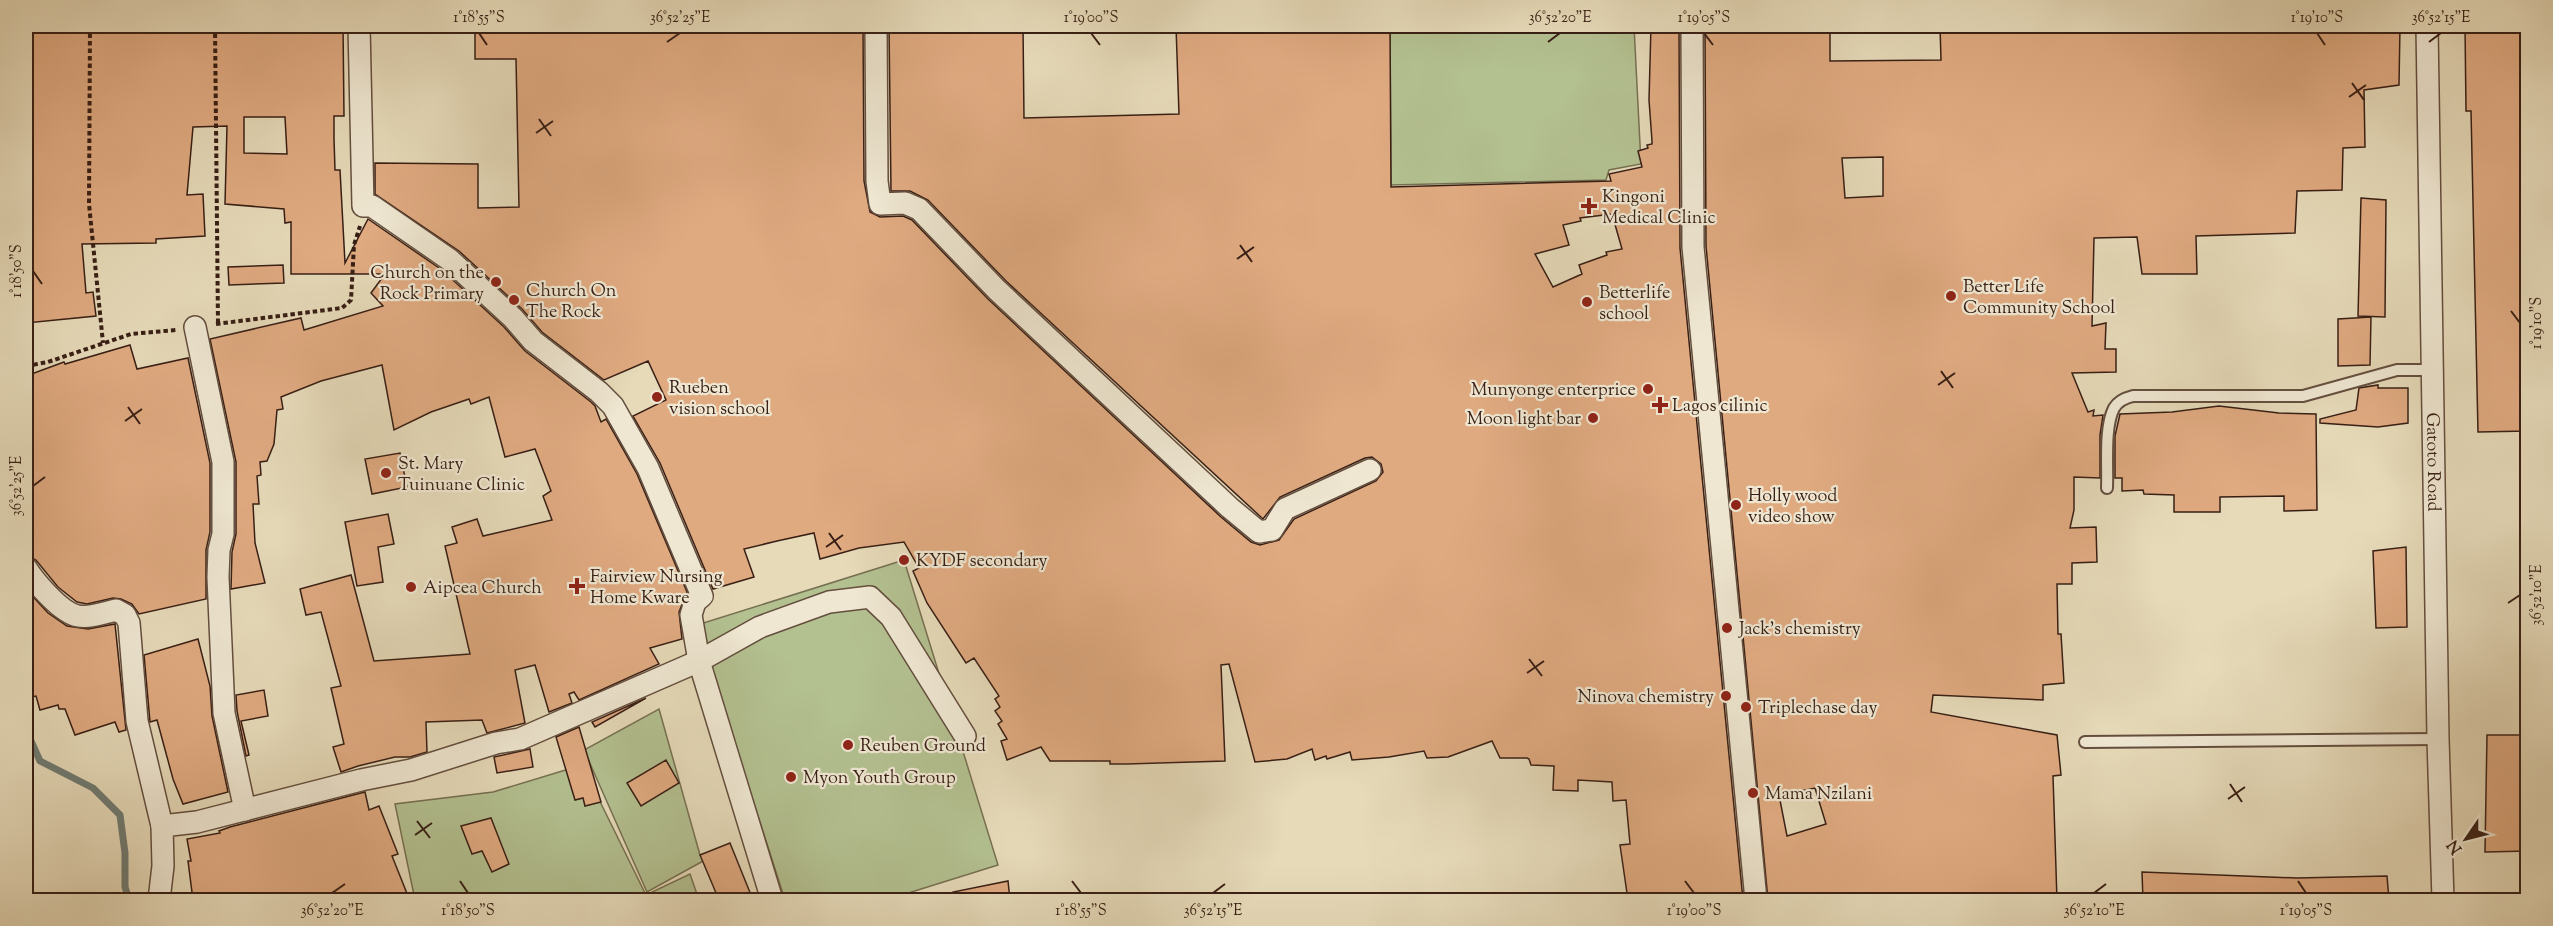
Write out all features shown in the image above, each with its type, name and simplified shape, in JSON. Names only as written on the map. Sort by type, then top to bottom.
[{"type":"street","points":[[358,26],[363,206],[372,206],[450,260],[513,318],[533,341],[599,392],[613,406],[648,468],[702,596],[695,602],[691,615],[699,661],[772,900]]},
{"type":"street","points":[[876,26],[877,181],[880,204],[905,203],[919,209],[997,290],[1230,508],[1259,532],[1272,530],[1285,509],[1370,470]]},
{"type":"street","points":[[1692,26],[1693,247],[1756,900]]},
{"type":"street","name":"Gatoto Road","points":[[2427,26],[2438,739],[2443,900]]},
{"type":"street","points":[[195,327],[223,462],[223,534],[219,550],[218,577],[224,713],[245,810]]},
{"type":"street","points":[[26,568],[44,591],[60,606],[75,615],[94,616],[116,610],[125,615],[129,623],[137,721],[162,826],[163,867],[159,900]]},
{"type":"street","points":[[162,826],[197,822],[361,780],[411,770],[496,743],[520,740],[699,661],[759,627],[829,602],[870,597],[891,617],[965,736]]},
{"type":"lane","points":[[2107,488],[2110,425],[2114,408],[2122,399],[2133,396],[2303,396],[2397,370],[2432,370]]},
{"type":"lane","points":[[2085,742],[2438,739]]},
{"type":"path","points":[[90,26],[89,204],[103,343]]},
{"type":"path","points":[[215,26],[218,324]]},
{"type":"path","points":[[26,366],[48,362],[131,334],[342,308],[351,300],[354,244],[363,206]]},
{"type":"green space","points":[[1390,26],[1634,26],[1641,164],[1609,170],[1606,180],[1391,185]]},
{"type":"green space","name":"Reuben Ground","points":[[904,560],[998,865],[886,900],[785,900],[697,625]]},
{"type":"green space","points":[[659,709],[700,855],[705,860],[647,892],[584,750]]},
{"type":"green space","points":[[582,765],[646,895],[690,874],[699,900],[415,900],[395,804],[493,792]]},
{"type":"building","points":[[26,26],[76,26],[76,33],[157,31],[156,26],[343,26],[344,116],[334,116],[334,139],[335,170],[340,170],[345,263],[368,219],[442,270],[504,327],[525,351],[595,406],[601,422],[606,419],[637,474],[687,592],[679,612],[682,639],[650,648],[659,664],[579,700],[574,692],[569,694],[572,703],[549,712],[535,665],[515,670],[525,723],[487,733],[482,720],[426,722],[427,752],[410,757],[395,757],[341,772],[333,747],[344,744],[331,688],[341,686],[321,612],[306,615],[300,589],[351,575],[374,661],[470,654],[445,546],[457,543],[452,527],[477,519],[483,536],[552,520],[543,496],[551,491],[535,449],[505,457],[489,397],[471,404],[469,399],[431,412],[394,430],[382,365],[321,381],[281,397],[283,409],[277,410],[274,444],[267,461],[260,462],[261,475],[257,476],[259,504],[253,504],[255,543],[265,583],[231,589],[232,552],[236,534],[236,462],[210,339],[301,318],[304,330],[383,306],[371,293],[385,274],[291,274],[291,222],[285,223],[284,209],[225,204],[227,126],[193,127],[187,195],[203,194],[205,236],[156,239],[156,243],[82,244],[86,293],[93,292],[96,316],[26,323],[26,249],[29,249],[26,168]],"holes":[[[244,117],[285,117],[287,154],[244,153]]]},
{"type":"building","points":[[475,26],[621,26],[621,29],[669,29],[669,32],[714,30],[714,27],[863,26],[864,181],[870,212],[880,217],[903,216],[912,220],[988,299],[1221,517],[1251,542],[1260,545],[1279,540],[1294,519],[1376,481],[1383,472],[1381,464],[1372,457],[1365,458],[1280,497],[1263,519],[1006,281],[928,200],[910,191],[891,191],[889,26],[1023,26],[1024,118],[1179,114],[1176,26],[1390,26],[1391,187],[1611,181],[1609,174],[1642,167],[1638,151],[1652,144],[1649,100],[1651,26],[1679,26],[1680,248],[1743,900],[1628,900],[1620,845],[1630,844],[1626,800],[1613,801],[1612,782],[1578,780],[1578,791],[1553,790],[1554,766],[1531,765],[1527,758],[1500,758],[1492,741],[1448,757],[1427,758],[1424,751],[1352,760],[1350,752],[1315,760],[1312,749],[1287,759],[1255,762],[1229,664],[1221,665],[1225,761],[1110,764],[1110,761],[1050,761],[1041,747],[1007,760],[1001,741],[1007,739],[998,724],[1002,721],[995,711],[1000,707],[995,699],[999,696],[974,658],[966,663],[927,603],[913,571],[919,568],[904,542],[859,548],[820,559],[814,533],[744,549],[754,577],[713,589],[660,463],[633,416],[666,400],[648,361],[604,380],[542,332],[522,309],[459,251],[375,194],[375,163],[478,164],[478,208],[519,207],[516,59],[475,59]],"holes":[[[1612,214],[1622,249],[1606,252],[1607,255],[1579,265],[1582,274],[1553,287],[1535,254],[1569,245],[1563,225],[1581,221],[1580,218]]]},
{"type":"building","points":[[1705,26],[1830,26],[1830,61],[1941,60],[1940,26],[2400,26],[2399,85],[2364,90],[2365,147],[2343,148],[2342,190],[2297,191],[2295,233],[2196,236],[2197,274],[2142,274],[2137,237],[2094,238],[2092,326],[2106,323],[2105,349],[2116,349],[2116,372],[2072,373],[2088,412],[2094,410],[2093,416],[2103,415],[2100,435],[2100,478],[2074,477],[2074,510],[2070,528],[2096,527],[2097,562],[2072,563],[2072,584],[2057,584],[2058,634],[2061,634],[2064,683],[2043,685],[2043,700],[1933,695],[1931,712],[2057,735],[2061,775],[2053,776],[2057,900],[1768,900],[1706,246]],"holes":[[[1883,157],[1883,196],[1845,198],[1842,158]],[[1815,788],[1826,824],[1787,836],[1779,795]]]},
{"type":"building","points":[[2465,26],[2528,26],[2528,431],[2478,432],[2471,111],[2466,111]]},
{"type":"building","points":[[2361,198],[2386,200],[2385,317],[2358,316]]},
{"type":"building","points":[[283,265],[284,283],[229,285],[228,267]]},
{"type":"building","points":[[2371,317],[2370,365],[2338,366],[2338,319]]},
{"type":"building","points":[[130,345],[137,369],[188,358],[210,463],[210,532],[206,550],[206,599],[139,614],[132,604],[121,599],[113,598],[87,604],[77,602],[58,587],[36,560],[26,555],[26,376],[64,362],[65,364]]},
{"type":"building","points":[[2378,385],[2378,388],[2408,388],[2408,423],[2378,427],[2320,423],[2320,419],[2356,410],[2359,388]]},
{"type":"building","points":[[2219,406],[2279,413],[2316,414],[2317,510],[2284,511],[2284,496],[2220,497],[2220,512],[2174,512],[2174,495],[2144,494],[2143,490],[2122,491],[2122,478],[2115,478],[2115,436],[2120,414],[2172,412]]},
{"type":"building","name":"St. Mary Tuinuane Clinic","points":[[400,453],[407,487],[372,494],[365,459]]},
{"type":"building","points":[[388,514],[394,544],[378,547],[383,582],[357,586],[345,522]]},
{"type":"building","points":[[2406,547],[2407,627],[2376,628],[2373,551]]},
{"type":"building","points":[[26,589],[48,613],[67,626],[88,629],[115,624],[126,730],[119,732],[115,722],[75,735],[65,709],[59,709],[58,705],[40,710],[36,696],[31,697],[26,667]]},
{"type":"building","points":[[198,639],[210,686],[212,716],[228,792],[183,804],[173,779],[157,720],[150,722],[144,655]]},
{"type":"building","points":[[264,690],[268,716],[241,721],[249,755],[246,756],[236,695]]},
{"type":"building","points":[[646,698],[595,727],[592,722]]},
{"type":"building","points":[[579,727],[601,802],[585,806],[583,798],[575,800],[556,737]]},
{"type":"building","points":[[2487,735],[2528,735],[2528,851],[2485,852]]},
{"type":"building","points":[[530,749],[533,767],[497,773],[494,757]]},
{"type":"building","points":[[666,760],[679,783],[641,806],[627,783]]},
{"type":"building","points":[[365,792],[369,810],[379,806],[398,854],[392,856],[408,896],[391,900],[319,900],[317,893],[270,900],[193,900],[188,861],[191,861],[187,839],[220,833],[219,831],[230,827]]},
{"type":"building","points":[[491,818],[509,864],[492,872],[482,851],[472,854],[461,826]]},
{"type":"building","points":[[730,843],[753,900],[719,900],[700,855]]},
{"type":"building","points":[[2142,872],[2297,878],[2387,876],[2389,900],[2143,900]]},
{"type":"building","points":[[1008,881],[1010,900],[954,900],[953,892]]},
{"type":"waterway","points":[[26,730],[40,761],[93,788],[120,815],[125,853],[125,887],[129,900]]},
{"type":"place","name":"Kingoni Medical Clinic","points":[[1589,206]]},
{"type":"place","name":"Church on the Rock Primary","points":[[496,282]]},
{"type":"place","name":"Better Life Community School","points":[[1951,296]]},
{"type":"place","name":"Church On The Rock","points":[[514,300]]},
{"type":"place","name":"Betterlife school","points":[[1587,302]]},
{"type":"place","name":"Munyonge enterprice","points":[[1648,389]]},
{"type":"place","name":"Rueben vision school","points":[[657,397]]},
{"type":"place","name":"Lagos cilinic","points":[[1660,405]]},
{"type":"place","name":"Moon light bar","points":[[1593,418]]},
{"type":"place","name":"St. Mary Tuinuane Clinic","points":[[386,473]]},
{"type":"place","name":"Holly wood video show","points":[[1736,505]]},
{"type":"place","name":"KYDF secondary","points":[[904,560]]},
{"type":"place","name":"Fairview Nursing Home Kware","points":[[577,586]]},
{"type":"place","name":"Aipcea Church","points":[[411,587]]},
{"type":"place","name":"Jack's chemistry","points":[[1727,628]]},
{"type":"place","name":"Ninova chemistry","points":[[1726,696]]},
{"type":"place","name":"Triplechase day","points":[[1746,707]]},
{"type":"place","name":"Reuben Ground","points":[[848,745]]},
{"type":"place","name":"Myon Youth Group","points":[[791,777]]},
{"type":"place","name":"Mama Nzilani","points":[[1753,793]]}]
